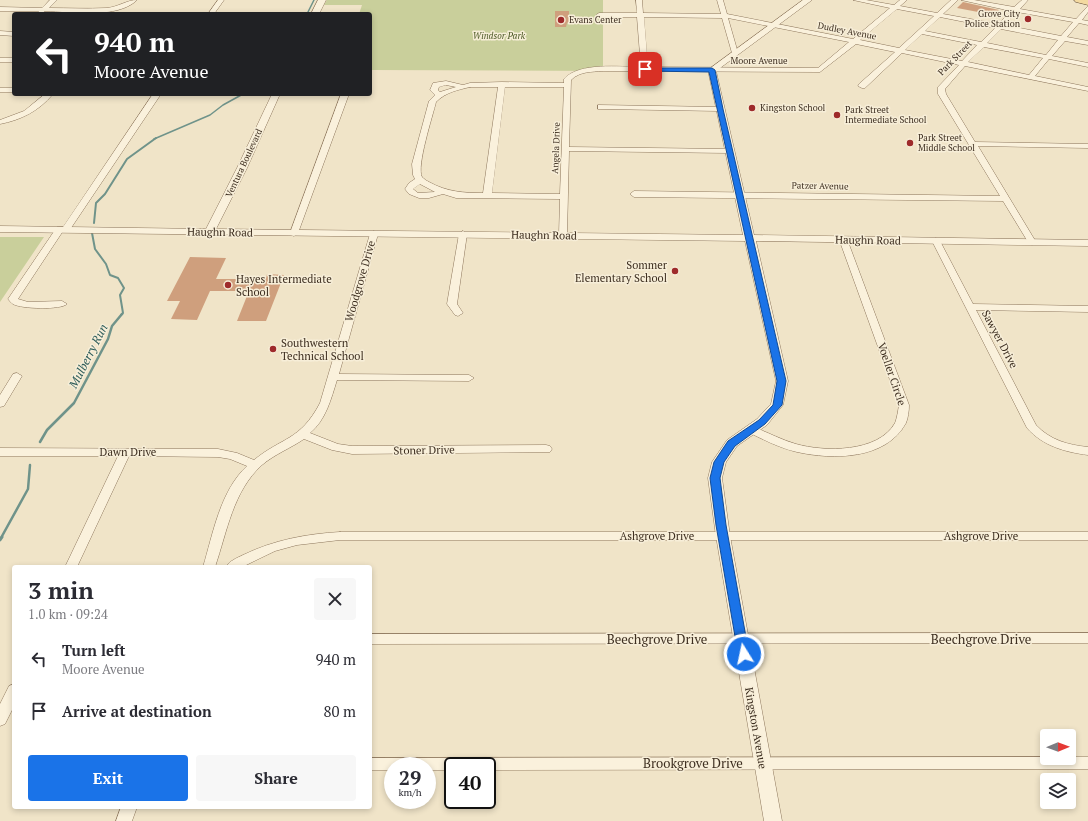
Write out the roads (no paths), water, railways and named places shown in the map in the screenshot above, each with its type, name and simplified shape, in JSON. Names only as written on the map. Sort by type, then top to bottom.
[{"type":"main road","points":[[1079,0],[1088,2]]},
{"type":"street","points":[[42,12],[54,0]]},
{"type":"street","points":[[0,9],[42,12],[114,9],[129,5],[134,0]]},
{"type":"street","points":[[212,12],[221,0]]},
{"type":"street","points":[[316,12],[322,0]]},
{"type":"street","points":[[639,0],[645,69]]},
{"type":"street","points":[[720,0],[735,53]]},
{"type":"street","points":[[712,70],[808,0]]},
{"type":"street","points":[[856,0],[1088,43]]},
{"type":"street","points":[[856,41],[904,0]]},
{"type":"street","points":[[862,86],[955,0]]},
{"type":"street","points":[[964,0],[1088,23]]},
{"type":"street","name":"Park Street","points":[[1025,0],[963,64],[942,87],[941,91],[1032,242]]},
{"type":"street","points":[[1031,77],[1088,8]]},
{"type":"street","name":"Dudley Avenue","points":[[599,16],[725,16],[856,41],[1088,89]]},
{"type":"street","points":[[919,32],[1088,65]]},
{"type":"street","points":[[0,33],[12,34]]},
{"type":"street","name":"Moore Avenue","points":[[568,85],[570,77],[582,71],[603,69],[815,71],[823,69],[856,41]]},
{"type":"street","points":[[0,60],[12,60]]},
{"type":"street","name":"Kingston Avenue","points":[[712,70],[729,151],[782,381],[777,405],[771,414],[732,444],[719,462],[715,478],[723,536],[773,821]]},
{"type":"street","points":[[487,196],[502,84]]},
{"type":"street","points":[[564,197],[460,195],[441,192],[420,180],[417,175],[416,164],[430,106],[439,95],[462,86],[502,84],[568,85]]},
{"type":"street","name":"Angela Drive","points":[[563,235],[568,85]]},
{"type":"street","points":[[0,90],[12,90]]},
{"type":"street","points":[[0,122],[15,119],[34,109],[47,96]]},
{"type":"street","points":[[62,304],[24,304],[17,303],[13,299],[156,96]]},
{"type":"street","name":"Ventura Boulevard","points":[[210,232],[242,168],[275,96]]},
{"type":"street","points":[[294,233],[344,96]]},
{"type":"street","points":[[601,107],[720,109]]},
{"type":"street","points":[[974,144],[1088,146]]},
{"type":"street","points":[[566,149],[729,151]]},
{"type":"street","points":[[420,180],[410,187],[409,189],[412,193],[419,196],[425,196],[441,192]]},
{"type":"street","name":"Patzer Avenue","points":[[634,194],[1006,199]]},
{"type":"street","name":"Haughn Road","points":[[0,229],[563,235],[1088,243]]},
{"type":"street","name":"Woodgrove Drive","points":[[210,565],[233,494],[245,475],[254,465],[304,435],[320,417],[374,234]]},
{"type":"street","points":[[458,313],[452,304],[452,297],[462,234]]},
{"type":"street","name":"Voeller Circle","points":[[752,430],[796,448],[815,451],[850,451],[863,449],[887,439],[896,432],[902,421],[904,405],[843,239]]},
{"type":"street","name":"Sawyer Drive","points":[[936,241],[1031,426],[1047,446],[1088,451]]},
{"type":"street","points":[[969,307],[1088,309]]},
{"type":"street","points":[[0,404],[18,376]]},
{"type":"street","points":[[332,377],[469,378]]},
{"type":"street","name":"Stoner Drive","points":[[304,435],[352,450],[546,449]]},
{"type":"street","name":"Dawn Drive","points":[[0,452],[218,453],[233,456],[254,465]]},
{"type":"street","points":[[72,565],[125,452]]},
{"type":"street","name":"Ashgrove Drive","points":[[236,565],[271,547],[312,538],[1088,536]]},
{"type":"street","name":"Beechgrove Drive","points":[[372,639],[1088,638]]},
{"type":"street","points":[[0,720],[12,694]]},
{"type":"street","name":"Brookgrove Drive","points":[[372,764],[1088,763]]},
{"type":"street","points":[[124,821],[128,809]]},
{"type":"waterway","name":"Mulberry Run","points":[[308,12],[314,0]]},
{"type":"waterway","name":"Mulberry Run","points":[[156,138],[210,115],[223,105],[239,96]]},
{"type":"waterway","name":"Mulberry Run","points":[[94,223],[96,203],[105,194],[127,159],[156,138]]},
{"type":"waterway","name":"Mulberry Run","points":[[92,233],[95,249],[106,264],[110,275],[118,278],[124,288],[120,295],[122,314]]},
{"type":"waterway","name":"Mulberry Run","points":[[40,442],[47,430],[74,403],[108,339],[112,326],[122,314]]},
{"type":"waterway","name":"Mulberry Run","points":[[1,538],[28,489],[30,465]]},
{"type":"place","name":"Grove City Police Station","points":[[1028,19]]},
{"type":"place","name":"Evans Center","points":[[561,20]]},
{"type":"place","name":"Kingston School","points":[[752,108]]},
{"type":"place","name":"Park Street Intermediate School","points":[[837,115]]},
{"type":"place","name":"Park Street Middle School","points":[[910,143]]},
{"type":"place","name":"Sommer Elementary School","points":[[675,271]]},
{"type":"place","name":"Hayes Intermediate School","points":[[228,285]]},
{"type":"place","name":"Southwestern Technical School","points":[[273,349]]},
{"type":"park label","name":"Windsor Park","points":[[499,36]]}]
